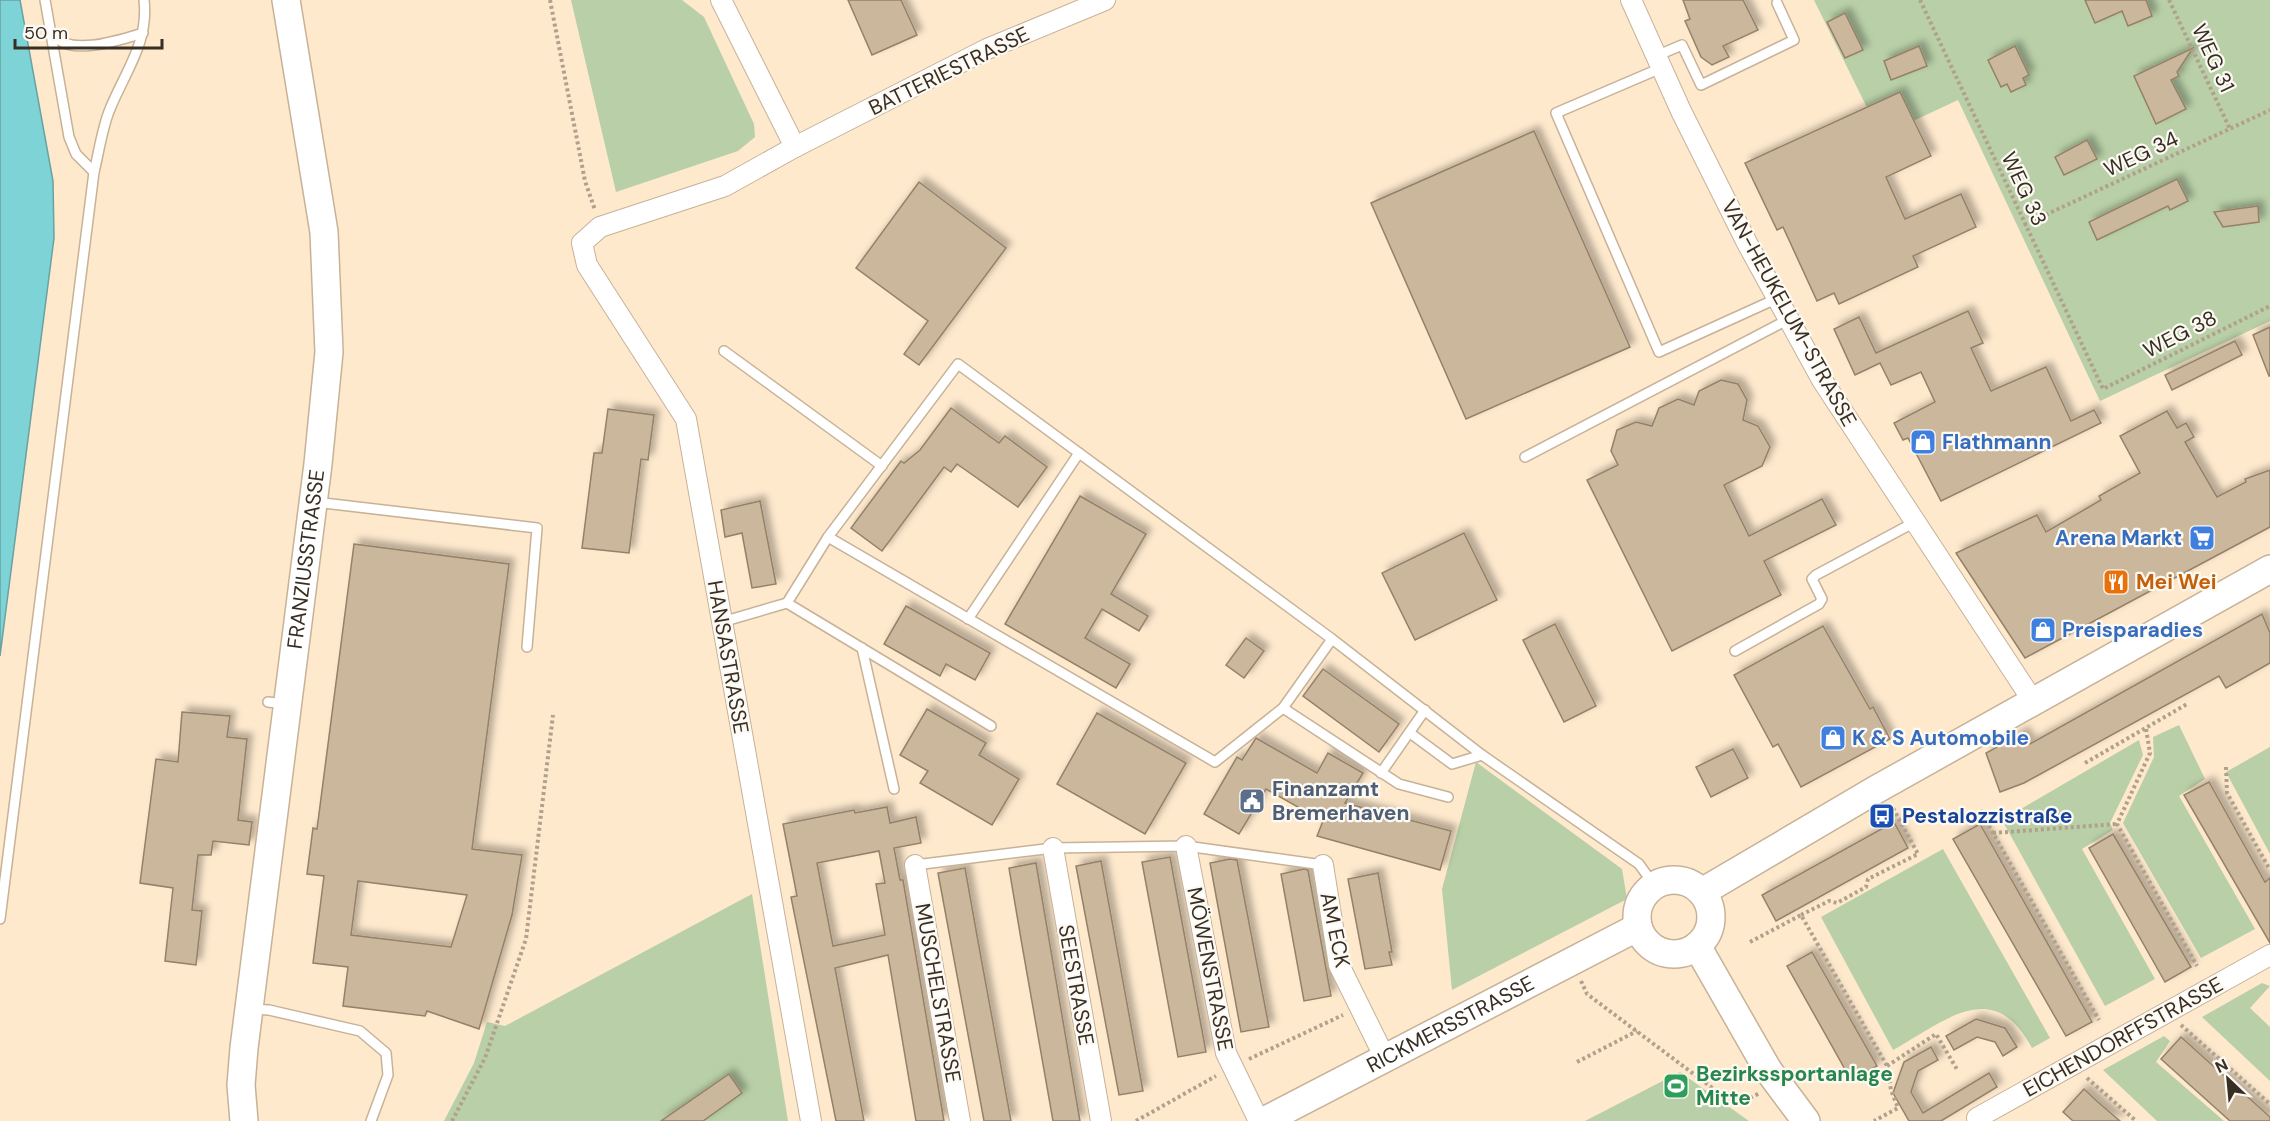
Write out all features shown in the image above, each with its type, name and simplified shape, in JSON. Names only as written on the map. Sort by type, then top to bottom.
[{"type":"main road","name":"FRANZIUSSTRASSE","points":[[244,1121],[241,1085],[278,703],[313,501],[329,352],[327,266],[318,185],[286,0]]},
{"type":"main road","points":[[1702,892],[1882,786],[2270,569]]},
{"type":"main road","points":[[1679,880],[1702,892],[1709,903],[1711,921],[1705,938],[1697,946],[1680,954],[1662,952],[1647,942],[1638,927],[1638,906],[1646,892],[1654,885],[1679,880]]},
{"type":"main road","name":"RICKMERSSTRASSE","points":[[1263,1121],[1638,927]]},
{"type":"main road","points":[[1697,946],[1778,1084],[1806,1121]]},
{"type":"street","points":[[721,0],[795,147]]},
{"type":"street","name":"BATTERIESTRASSE","points":[[600,227],[725,186],[795,147],[987,49],[1105,0]]},
{"type":"street","name":"VAN-HEUKELUM-STRASSE","points":[[1631,0],[1691,132],[1822,380],[2033,701]]},
{"type":"street","name":"HANSASTRASSE","points":[[600,227],[582,243],[587,265],[686,419],[811,1121]]},
{"type":"street","name":"MÖWENSTRASSE","points":[[1186,846],[1226,1053],[1259,1121]]},
{"type":"street","name":"SEESTRASSE","points":[[1053,848],[1101,1121]]},
{"type":"street","name":"MUSCHELSTRASSE","points":[[915,865],[960,1121]]},
{"type":"street","name":"AM ECK","points":[[1323,865],[1339,965],[1386,1058]]},
{"type":"street","name":"EICHENDORFFSTRASSE","points":[[1977,1118],[2270,955]]},
{"type":"lane","points":[[45,0],[69,137],[76,154],[94,172]]},
{"type":"lane","points":[[0,919],[94,172],[109,111],[140,48],[146,15],[144,0]]},
{"type":"lane","points":[[1777,3],[1794,40],[1701,85],[1682,45],[1658,62],[1556,113],[1659,352],[1778,298]]},
{"type":"lane","points":[[50,28],[58,42],[67,45],[102,44],[142,33]]},
{"type":"lane","points":[[1526,457],[1789,319]]},
{"type":"lane","points":[[724,351],[882,466]]},
{"type":"lane","points":[[722,622],[787,603],[828,537],[958,364],[1332,639],[1482,755],[1639,864],[1654,885]]},
{"type":"lane","points":[[968,619],[1078,453]]},
{"type":"lane","points":[[313,501],[537,528],[527,648]]},
{"type":"lane","points":[[1735,651],[1819,604],[1822,599],[1812,579],[1816,575],[1915,522]]},
{"type":"lane","points":[[828,537],[1215,762],[1283,708],[1332,639]]},
{"type":"lane","points":[[787,603],[991,726]]},
{"type":"lane","points":[[862,648],[894,789]]},
{"type":"lane","points":[[1283,708],[1399,784],[1448,798]]},
{"type":"lane","points":[[1381,773],[1425,710]]},
{"type":"lane","points":[[1410,733],[1452,764],[1482,755]]},
{"type":"lane","points":[[915,865],[1053,848],[1186,846],[1323,865]]},
{"type":"lane","points":[[249,1008],[269,1010],[360,1031],[386,1053],[388,1075],[371,1121]]},
{"type":"path","points":[[550,0],[585,181],[600,227]]},
{"type":"path","name":"WEG 33","points":[[1920,0],[2103,389]]},
{"type":"path","name":"WEG 31","points":[[2169,0],[2230,129]]},
{"type":"path","name":"WEG 34","points":[[2024,225],[2270,110]]},
{"type":"path","name":"WEG 38","points":[[2103,389],[2270,306]]},
{"type":"path","points":[[2085,763],[2187,704]]},
{"type":"path","points":[[452,1121],[484,1058],[526,939],[553,715]]},
{"type":"path","points":[[2117,824],[2150,753],[2146,729]]},
{"type":"path","points":[[2226,767],[2227,793],[2270,870]]},
{"type":"path","points":[[1750,942],[1829,901],[1837,903],[1866,887],[1868,879],[1918,854],[1882,786]]},
{"type":"path","points":[[1980,810],[2099,1020]]},
{"type":"path","points":[[1993,833],[2117,824]]},
{"type":"path","points":[[2117,824],[2197,966]]},
{"type":"path","points":[[1801,915],[1887,1066],[1890,1090],[1898,1108],[1874,1121]]},
{"type":"path","points":[[1570,962],[1587,994],[1736,1105],[1778,1084]]},
{"type":"path","points":[[2167,1013],[2270,1104]]},
{"type":"path","points":[[1577,1062],[1637,1031]]},
{"type":"path","points":[[1887,1066],[1936,1035],[1958,1071]]},
{"type":"path","points":[[2073,1064],[2136,1121]]},
{"type":"green space","points":[[571,0],[682,0],[704,17],[754,124],[755,137],[738,151],[616,192]]},
{"type":"green space","points":[[1814,0],[2270,0],[2270,321],[2100,401],[1958,100],[1881,136]]},
{"type":"green space","points":[[2179,725],[2205,779],[2179,796],[2255,929],[2201,958],[2123,823],[2154,757],[2153,737]]},
{"type":"green space","points":[[2139,740],[2143,755],[2110,823],[2113,830],[2082,849],[2155,979],[2105,1006],[2002,820]]},
{"type":"green space","points":[[2270,747],[2270,854],[2226,772]]},
{"type":"green space","points":[[1476,762],[1622,869],[1627,899],[1452,990],[1442,889]]},
{"type":"green space","points":[[1943,849],[2050,1038],[2032,1048],[2017,1026],[2001,1014],[1984,1009],[1967,1011],[1949,1018],[1893,1050],[1821,917]]},
{"type":"green space","points":[[752,894],[788,1121],[444,1121],[474,1063],[487,1022],[505,1026]]},
{"type":"green space","points":[[2262,983],[2270,986],[2250,1008],[2270,1027],[2270,1081],[2202,1017]]},
{"type":"green space","points":[[2164,1036],[2170,1041],[2156,1062],[2224,1121],[2157,1121],[2103,1070]]},
{"type":"green space","name":"Bezirkssportanlage Mitte","points":[[1680,1072],[1749,1121],[1585,1121]]},
{"type":"water","points":[[0,0],[20,0],[53,181],[54,238],[0,656]]},
{"type":"building","points":[[848,0],[901,0],[917,35],[872,55]]},
{"type":"building","points":[[1683,0],[1743,0],[1758,30],[1723,46],[1729,57],[1712,65],[1701,57],[1685,21],[1690,19]]},
{"type":"building","points":[[2085,0],[2146,0],[2152,16],[2128,26],[2122,11],[2095,23]]},
{"type":"building","points":[[1845,13],[1863,50],[1845,58],[1827,22]]},
{"type":"building","points":[[1919,46],[1927,66],[1891,80],[1884,61]]},
{"type":"building","points":[[2015,46],[2029,75],[2023,78],[2026,85],[2011,92],[2007,84],[2001,87],[1988,60]]},
{"type":"building","points":[[2193,48],[2177,72],[2179,76],[2171,80],[2186,109],[2156,124],[2134,76]]},
{"type":"building","points":[[1900,92],[1931,156],[1886,177],[1905,219],[1961,194],[1976,227],[1913,256],[1918,267],[1839,304],[1834,293],[1817,301],[1783,227],[1777,230],[1745,163]]},
{"type":"building","points":[[1534,131],[1630,347],[1466,419],[1371,203]]},
{"type":"building","points":[[2087,140],[2097,159],[2064,175],[2055,157]]},
{"type":"building","points":[[2177,179],[2188,201],[2170,210],[2168,206],[2097,240],[2089,222]]},
{"type":"building","points":[[919,182],[1006,248],[919,365],[904,354],[928,321],[856,268]]},
{"type":"building","points":[[2258,206],[2259,222],[2223,227],[2214,212]]},
{"type":"building","points":[[1968,311],[1983,343],[1971,348],[1991,391],[2046,367],[2071,421],[2094,410],[2101,423],[1941,501],[1908,438],[1903,440],[1894,423],[1935,402],[1921,372],[1891,385],[1880,363],[1855,375],[1834,329],[1859,317],[1876,353]]},
{"type":"building","points":[[2270,327],[2270,376],[2269,376],[2253,335]]},
{"type":"building","points":[[2235,341],[2242,355],[2172,390],[2165,375]]},
{"type":"building","points":[[1721,380],[1738,384],[1747,400],[1743,420],[1758,426],[1770,447],[1762,466],[1724,485],[1749,536],[1822,499],[1836,525],[1764,561],[1781,595],[1672,651],[1587,480],[1618,465],[1611,451],[1617,430],[1636,422],[1652,426],[1659,408],[1678,399],[1694,405],[1699,391]]},
{"type":"building","points":[[951,408],[999,443],[1005,436],[1047,467],[1018,507],[957,464],[951,472],[944,467],[882,551],[851,528],[901,461],[904,463],[920,450]]},
{"type":"building","points":[[608,409],[654,415],[648,460],[641,459],[629,553],[582,548],[594,453],[602,453]]},
{"type":"building","points":[[2167,411],[2177,428],[2186,423],[2194,437],[2185,442],[2217,497],[2246,482],[2245,479],[2270,470],[2270,527],[2025,658],[1956,553],[2037,515],[2046,532],[2101,500],[2099,496],[2140,473],[2120,436]]},
{"type":"building","points":[[1080,496],[1146,534],[1111,594],[1148,616],[1139,631],[1102,609],[1085,638],[1130,664],[1116,688],[1005,624]]},
{"type":"building","points":[[760,501],[776,584],[752,588],[742,533],[725,537],[721,510]]},
{"type":"building","points":[[1464,533],[1497,600],[1415,640],[1382,573]]},
{"type":"building","points":[[354,544],[509,564],[472,849],[522,855],[512,915],[479,1029],[427,1011],[425,1016],[343,1006],[348,967],[313,963],[324,876],[307,874],[313,828],[317,829]],"holes":[[[358,881],[467,895],[451,947],[351,935]]]},
{"type":"building","points":[[906,606],[990,653],[975,680],[946,664],[940,676],[884,644]]},
{"type":"building","points":[[2262,614],[2270,633],[2270,663],[2226,688],[2219,676],[2024,783],[2000,792],[1986,753],[2024,732],[2030,744]]},
{"type":"building","points":[[1555,624],[1596,706],[1564,722],[1523,640]]},
{"type":"building","points":[[1823,626],[1870,709],[1873,707],[1890,739],[1801,787],[1778,744],[1773,747],[1734,675]]},
{"type":"building","points":[[1246,638],[1264,651],[1244,678],[1226,665]]},
{"type":"building","points":[[1323,669],[1399,724],[1379,752],[1303,696]]},
{"type":"building","points":[[927,709],[986,743],[979,755],[1019,779],[992,825],[920,783],[928,771],[900,755]]},
{"type":"building","points":[[182,712],[230,716],[227,737],[247,739],[238,820],[252,822],[249,845],[213,841],[211,855],[198,855],[192,910],[202,911],[196,965],[165,961],[173,888],[140,883],[156,759],[178,762]]},
{"type":"building","points":[[1097,713],[1186,763],[1145,834],[1057,784]]},
{"type":"building","points":[[1256,738],[1317,773],[1328,753],[1363,773],[1345,803],[1451,831],[1440,870],[1317,836],[1323,821],[1266,789],[1239,834],[1204,814],[1237,757],[1242,760]]},
{"type":"building","points":[[1733,749],[1748,778],[1711,797],[1696,767]]},
{"type":"building","points":[[2209,782],[2265,882],[2270,878],[2270,943],[2184,795]]},
{"type":"building","points":[[887,807],[890,823],[916,817],[921,843],[894,848],[900,880],[903,880],[944,1121],[916,1121],[888,955],[835,968],[864,1121],[836,1121],[791,897],[797,896],[783,824],[854,810],[855,813]],"holes":[[[879,851],[885,883],[876,884],[885,935],[833,946],[817,863]]]},
{"type":"building","points":[[1894,822],[1908,848],[1776,921],[1762,895]]},
{"type":"building","points":[[1980,824],[2092,1022],[2066,1036],[1953,839]]},
{"type":"building","points":[[2113,834],[2191,967],[2165,982],[2089,848]]},
{"type":"building","points":[[1170,857],[1206,1052],[1178,1057],[1142,862]]},
{"type":"building","points":[[1237,860],[1269,1027],[1241,1032],[1210,863]]},
{"type":"building","points":[[1101,861],[1143,1091],[1119,1095],[1076,866]]},
{"type":"building","points":[[1036,863],[1080,1121],[1053,1121],[1022,945],[1009,868]]},
{"type":"building","points":[[965,868],[1011,1121],[984,1121],[938,873]]},
{"type":"building","points":[[1308,870],[1331,996],[1304,1001],[1281,874]]},
{"type":"building","points":[[1378,873],[1392,952],[1389,952],[1392,965],[1365,969],[1348,879]]},
{"type":"building","points":[[1812,952],[1877,1066],[1851,1080],[1787,966]]},
{"type":"building","points":[[1976,1019],[2005,1028],[2017,1047],[2003,1056],[1995,1042],[1977,1037],[1954,1050],[1946,1036]]},
{"type":"building","points":[[2181,1037],[2270,1117],[2270,1121],[2230,1121],[2161,1059]]},
{"type":"building","points":[[1931,1047],[1938,1060],[1918,1071],[1911,1092],[1923,1113],[1989,1073],[1997,1087],[1941,1121],[1909,1121],[1893,1093],[1904,1062]]},
{"type":"building","points":[[729,1074],[742,1093],[703,1121],[661,1121]]},
{"type":"building","points":[[2084,1089],[2120,1121],[2073,1121],[2063,1112]]},
{"type":"place","name":"Flathmann","points":[[1923,442]]},
{"type":"place","name":"Arena Markt","points":[[2202,538]]},
{"type":"place","name":"Mei Wei","points":[[2116,582]]},
{"type":"place","name":"Preisparadies","points":[[2043,630]]},
{"type":"place","name":"K & S Automobile","points":[[1833,738]]},
{"type":"place","name":"Finanzamt Bremerhaven","points":[[1252,801]]},
{"type":"place","name":"Pestalozzistraße","points":[[1882,816]]},
{"type":"place","name":"Bezirkssportanlage Mitte","points":[[1676,1086]]}]
